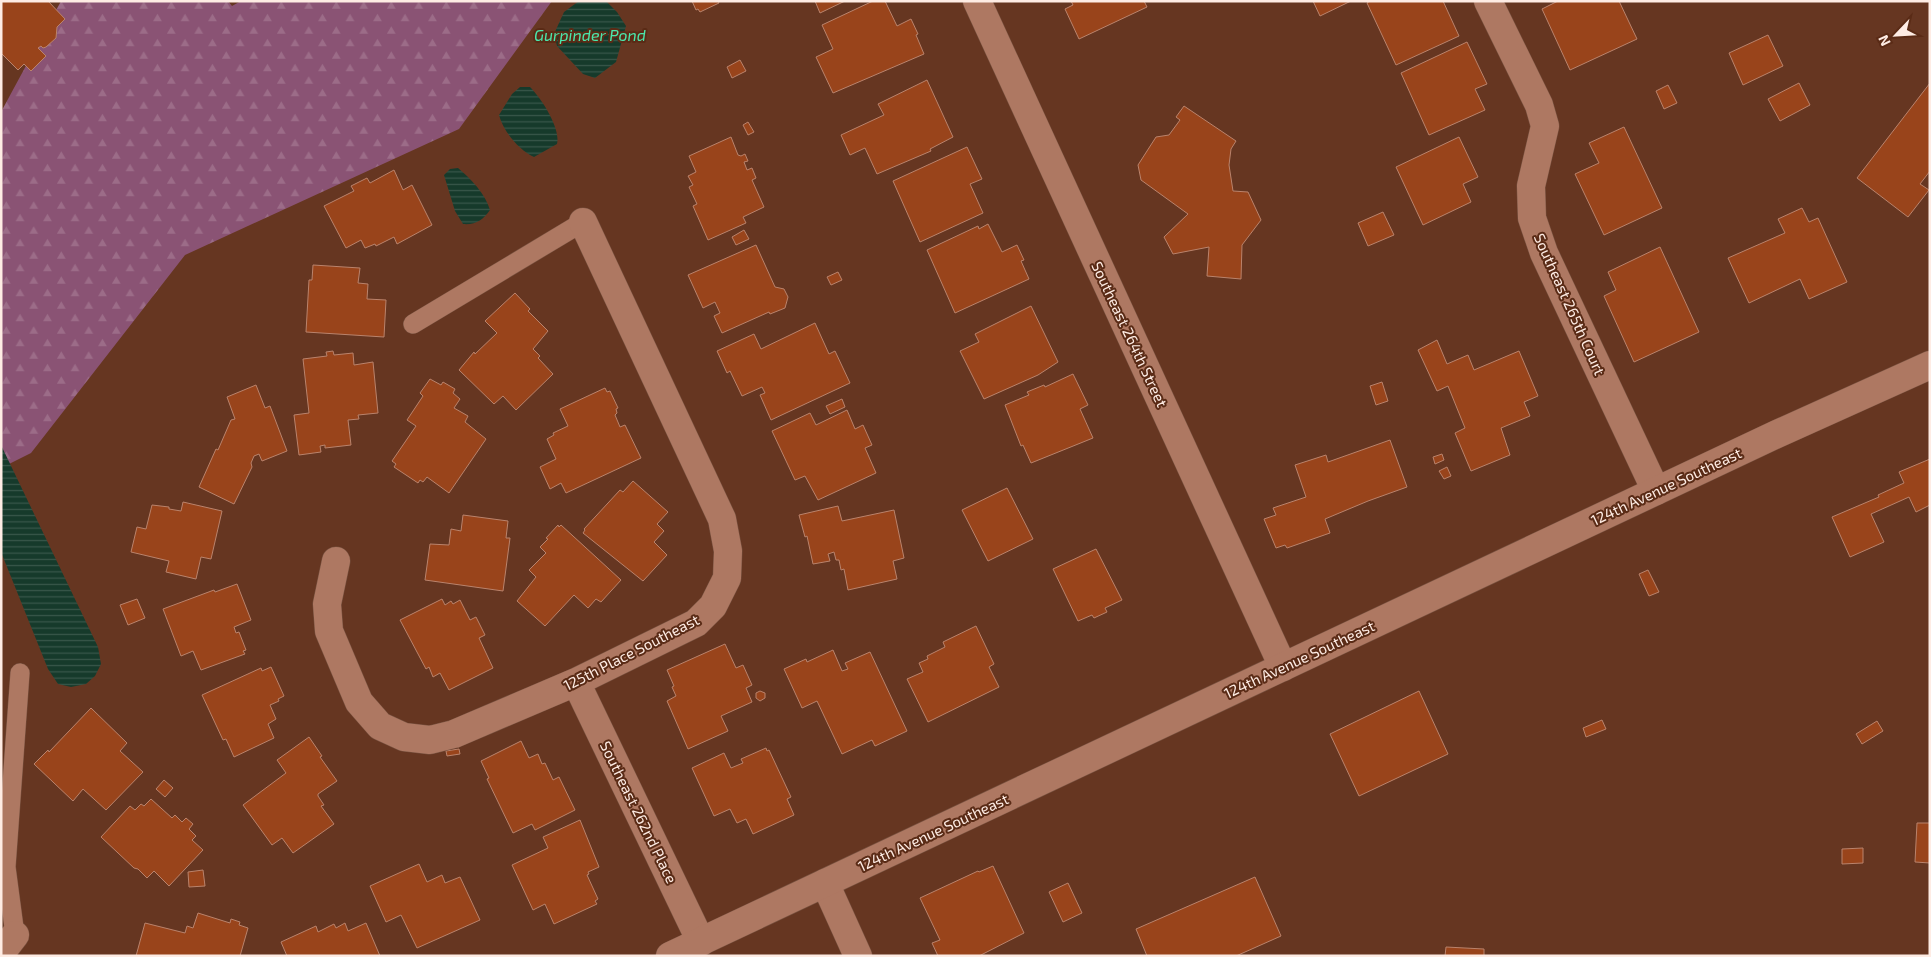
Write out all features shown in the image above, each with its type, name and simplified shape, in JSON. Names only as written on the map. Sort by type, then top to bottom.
[{"type":"street","name":"Southeast 264th Street","points":[[977,1],[1283,667]]},
{"type":"street","name":"Southeast 265th Court","points":[[1488,1],[1539,105],[1545,126],[1531,186],[1532,218],[1538,236],[1544,253],[1656,491]]},
{"type":"street","name":"125th Place Southeast","points":[[336,561],[326,604],[329,631],[359,702],[380,726],[404,737],[430,740],[454,734],[576,682],[696,623],[713,606],[727,578],[728,551],[722,519],[583,222]]},
{"type":"street","name":"124th Avenue Southeast","points":[[670,956],[1777,434],[1930,365]]},
{"type":"street","name":"Southeast 262nd Place","points":[[576,682],[701,942]]},
{"type":"street","points":[[825,883],[858,956]]},
{"type":"lane","points":[[413,324],[583,222]]},
{"type":"lane","points":[[8,944],[6,867],[20,673]]},
{"type":"green space","points":[[61,1],[228,1],[232,6],[241,1],[552,1],[459,129],[185,255],[31,453],[1,468],[1,112]]},
{"type":"water","name":"Gurpinder Pond","points":[[579,1],[606,1],[617,12],[626,26],[616,62],[595,78],[583,74],[557,46],[554,34],[564,12]]},
{"type":"water","points":[[520,87],[530,87],[549,114],[556,130],[557,144],[534,157],[523,150],[512,139],[499,115],[512,94]]},
{"type":"water","points":[[458,168],[477,187],[485,198],[490,210],[485,217],[475,223],[463,224],[455,211],[444,175],[450,169]]},
{"type":"water","points":[[1,445],[98,647],[101,664],[95,676],[86,684],[71,687],[58,684],[48,669],[1,552]]},
{"type":"building","points":[[1,1],[48,1],[65,19],[57,27],[56,38],[46,47],[43,48],[41,46],[38,48],[46,56],[31,71],[24,64],[18,70],[1,53]]},
{"type":"building","points":[[692,1],[718,1],[719,3],[700,12],[698,9],[696,10]]},
{"type":"building","points":[[815,1],[845,1],[820,13]]},
{"type":"building","points":[[873,1],[885,1],[897,26],[911,19],[924,54],[833,93],[816,57],[833,49],[822,25]]},
{"type":"building","points":[[1071,1],[1144,1],[1147,7],[1079,39],[1065,9],[1073,5]]},
{"type":"building","points":[[1313,1],[1351,1],[1320,16]]},
{"type":"building","points":[[1370,1],[1443,1],[1459,36],[1396,65],[1367,3]]},
{"type":"building","points":[[1558,1],[1619,1],[1637,39],[1570,70],[1542,9]]},
{"type":"building","points":[[1768,35],[1783,66],[1743,85],[1729,53]]},
{"type":"building","points":[[1467,42],[1487,84],[1475,89],[1485,110],[1429,135],[1401,73]]},
{"type":"building","points":[[740,60],[746,71],[732,78],[727,67]]},
{"type":"building","points":[[927,80],[953,137],[930,149],[931,151],[877,174],[865,148],[850,155],[841,135],[884,115],[878,104]]},
{"type":"building","points":[[1799,83],[1810,105],[1780,121],[1768,99]]},
{"type":"building","points":[[1930,83],[1930,171],[1920,184],[1929,190],[1908,217],[1857,178]]},
{"type":"building","points":[[1668,85],[1677,103],[1664,109],[1656,91]]},
{"type":"building","points":[[1184,106],[1236,141],[1231,149],[1229,165],[1233,191],[1248,192],[1261,220],[1242,245],[1241,279],[1207,276],[1209,247],[1173,254],[1164,237],[1188,214],[1141,180],[1138,165],[1156,137],[1169,135],[1180,120],[1176,117]]},
{"type":"building","points":[[748,122],[754,132],[748,135],[743,125]]},
{"type":"building","points":[[1624,127],[1662,208],[1604,235],[1575,174],[1599,163],[1589,143]]},
{"type":"building","points":[[731,137],[738,155],[745,154],[748,161],[744,162],[747,170],[752,168],[756,178],[752,180],[764,207],[743,217],[746,223],[708,240],[693,206],[697,204],[689,187],[693,185],[688,176],[696,172],[689,156]]},
{"type":"building","points":[[1459,137],[1478,177],[1463,184],[1471,202],[1423,225],[1396,167]]},
{"type":"building","points":[[967,147],[982,179],[970,184],[983,213],[920,242],[893,181]]},
{"type":"building","points":[[394,170],[403,190],[412,185],[432,225],[397,244],[394,237],[376,246],[375,244],[365,248],[361,240],[346,248],[324,206],[354,191],[351,186],[367,178],[370,183]]},
{"type":"building","points":[[1802,208],[1809,222],[1818,218],[1847,282],[1809,299],[1800,279],[1749,303],[1728,258],[1785,233],[1778,219]]},
{"type":"building","points":[[1383,212],[1394,235],[1368,246],[1358,223]]},
{"type":"building","points":[[988,224],[1002,252],[1017,245],[1024,260],[1021,261],[1029,279],[955,313],[927,250],[978,226],[979,229]]},
{"type":"building","points":[[744,230],[749,239],[736,245],[732,237]]},
{"type":"building","points":[[756,245],[775,287],[784,289],[788,297],[785,308],[770,314],[769,312],[722,333],[714,316],[720,313],[715,302],[703,308],[688,275]]},
{"type":"building","points":[[1660,247],[1699,332],[1634,362],[1604,296],[1616,290],[1608,272]]},
{"type":"building","points":[[313,265],[360,268],[358,283],[368,284],[367,299],[386,300],[384,337],[306,332],[309,280],[312,280]]},
{"type":"building","points":[[838,272],[842,280],[831,285],[827,277]]},
{"type":"building","points":[[515,293],[530,309],[528,311],[548,331],[533,349],[540,356],[538,358],[553,374],[516,410],[503,396],[494,404],[459,370],[474,352],[475,354],[497,333],[485,321]]},
{"type":"building","points":[[1031,306],[1058,362],[1038,375],[984,399],[960,351],[979,342],[975,334]]},
{"type":"building","points":[[815,323],[829,354],[835,351],[850,383],[771,420],[760,395],[765,393],[762,387],[742,396],[730,371],[727,373],[717,351],[754,334],[761,349]]},
{"type":"building","points":[[1437,340],[1447,364],[1468,355],[1474,370],[1519,351],[1538,396],[1524,402],[1530,416],[1501,428],[1510,455],[1471,471],[1455,433],[1465,428],[1448,386],[1437,391],[1418,350]]},
{"type":"building","points":[[333,351],[334,355],[353,353],[354,365],[373,362],[378,413],[358,415],[359,419],[348,420],[351,445],[325,448],[325,445],[320,446],[321,452],[299,455],[294,415],[309,413],[303,359],[327,356],[326,352]]},
{"type":"building","points":[[1073,374],[1088,405],[1080,409],[1093,438],[1031,463],[1023,445],[1021,446],[1005,405],[1029,395],[1027,392],[1044,385],[1045,387]]},
{"type":"building","points":[[430,379],[441,385],[443,382],[455,389],[453,393],[460,399],[454,408],[468,416],[465,422],[486,439],[449,493],[427,477],[423,482],[420,480],[418,483],[394,467],[396,464],[392,461],[416,426],[407,420],[423,396],[420,393]]},
{"type":"building","points":[[1382,382],[1388,401],[1376,405],[1370,386]]},
{"type":"building","points":[[256,385],[265,408],[270,406],[287,451],[262,461],[259,454],[254,456],[251,463],[252,467],[234,504],[199,487],[231,420],[235,419],[227,397]]},
{"type":"building","points":[[605,388],[607,392],[610,391],[618,408],[615,415],[620,427],[625,425],[641,458],[566,493],[561,483],[550,489],[540,467],[556,459],[547,439],[554,435],[553,433],[568,426],[560,409]]},
{"type":"building","points":[[842,399],[845,407],[830,414],[826,406]]},
{"type":"building","points":[[847,410],[855,429],[863,425],[872,445],[865,448],[876,473],[818,500],[805,476],[795,480],[772,431],[810,413],[816,425]]},
{"type":"building","points":[[1390,440],[1407,487],[1325,519],[1330,533],[1287,548],[1285,545],[1276,548],[1264,519],[1276,515],[1273,508],[1306,497],[1295,465],[1326,455],[1328,462]]},
{"type":"building","points":[[1442,454],[1444,460],[1435,464],[1433,457]]},
{"type":"building","points":[[1930,459],[1930,505],[1916,512],[1909,497],[1871,514],[1884,542],[1850,557],[1832,517],[1879,497],[1878,495],[1904,483],[1899,472]]},
{"type":"building","points":[[1447,467],[1451,476],[1444,479],[1439,471]]},
{"type":"building","points":[[633,481],[668,512],[657,524],[664,531],[654,542],[667,555],[643,581],[583,533],[584,529],[620,490],[623,492]]},
{"type":"building","points":[[1007,488],[1033,539],[988,561],[962,510]]},
{"type":"building","points":[[183,502],[222,511],[211,559],[201,557],[196,579],[166,572],[169,561],[131,552],[137,527],[146,529],[152,505],[181,511]]},
{"type":"building","points":[[838,506],[842,521],[894,510],[904,558],[893,561],[897,579],[848,590],[844,569],[841,570],[839,560],[836,560],[834,552],[828,554],[830,561],[813,564],[807,536],[805,537],[799,515]]},
{"type":"building","points":[[463,515],[508,521],[506,538],[510,538],[503,591],[425,580],[430,544],[449,545],[451,529],[461,531]]},
{"type":"building","points":[[558,525],[559,527],[561,525],[621,580],[601,602],[596,599],[588,608],[574,595],[545,626],[517,601],[536,577],[529,570],[546,553],[540,547]]},
{"type":"building","points":[[1096,549],[1122,600],[1105,608],[1107,612],[1094,618],[1092,615],[1078,621],[1053,569]]},
{"type":"building","points":[[1648,570],[1659,592],[1649,596],[1639,574]]},
{"type":"building","points":[[237,584],[251,620],[234,627],[236,633],[239,632],[246,650],[243,651],[245,654],[201,670],[193,651],[181,656],[163,609],[214,590],[215,592]]},
{"type":"building","points":[[137,599],[145,618],[128,625],[120,605]]},
{"type":"building","points":[[442,599],[445,605],[451,601],[453,604],[460,600],[470,620],[476,617],[485,635],[479,638],[493,668],[449,690],[440,673],[433,677],[429,667],[426,669],[400,620]]},
{"type":"building","points":[[976,626],[994,664],[989,667],[999,687],[928,722],[907,679],[923,672],[919,663],[928,659],[927,656],[945,647],[943,642]]},
{"type":"building","points":[[725,644],[736,668],[743,665],[752,685],[746,688],[752,702],[721,716],[728,731],[688,749],[667,701],[676,696],[667,670]]},
{"type":"building","points":[[833,650],[842,671],[848,669],[845,663],[870,652],[907,731],[875,746],[872,740],[842,754],[817,701],[802,708],[784,669],[806,659],[807,662]]},
{"type":"building","points":[[271,667],[284,696],[278,699],[279,701],[270,705],[276,719],[268,724],[274,738],[234,757],[226,739],[223,740],[202,695],[261,668],[262,671]]},
{"type":"building","points":[[760,691],[765,693],[765,698],[760,701],[756,698],[756,693]]},
{"type":"building","points":[[1419,691],[1448,754],[1359,796],[1330,734]]},
{"type":"building","points":[[91,708],[127,743],[120,751],[143,772],[106,810],[83,789],[73,801],[34,764],[48,750],[49,752]]},
{"type":"building","points":[[1602,720],[1606,729],[1586,737],[1583,728]]},
{"type":"building","points":[[1877,721],[1883,731],[1862,744],[1856,734]]},
{"type":"building","points":[[309,737],[337,781],[318,794],[324,805],[321,806],[334,824],[293,853],[282,838],[272,845],[243,805],[286,773],[277,760]]},
{"type":"building","points":[[521,741],[529,758],[538,754],[542,764],[545,763],[553,780],[559,777],[575,810],[535,830],[532,824],[513,833],[487,779],[489,778],[481,761]]},
{"type":"building","points":[[766,748],[767,751],[769,750],[791,797],[787,799],[794,815],[753,834],[746,819],[737,823],[730,809],[714,816],[692,768],[724,753],[731,768],[743,763],[741,759]]},
{"type":"building","points":[[459,749],[460,754],[447,756],[446,751]]},
{"type":"building","points":[[164,780],[173,788],[165,797],[156,789]]},
{"type":"building","points":[[151,799],[172,818],[175,815],[182,822],[186,818],[193,824],[189,829],[196,836],[192,840],[203,850],[169,886],[154,871],[147,878],[101,837],[130,806],[135,810],[141,804],[144,806]]},
{"type":"building","points":[[580,820],[599,867],[588,872],[589,874],[587,875],[598,899],[595,901],[597,904],[554,924],[545,904],[533,910],[512,865],[548,848],[543,837]]},
{"type":"building","points":[[1917,823],[1930,823],[1930,863],[1915,862]]},
{"type":"building","points":[[1863,848],[1863,863],[1842,864],[1842,849]]},
{"type":"building","points":[[419,864],[427,882],[442,875],[445,883],[460,877],[480,920],[417,948],[401,915],[386,922],[370,886]]},
{"type":"building","points":[[993,866],[1024,933],[979,956],[938,956],[932,943],[940,940],[920,898]]},
{"type":"building","points":[[203,870],[205,886],[189,887],[188,872]]},
{"type":"building","points":[[1255,877],[1281,936],[1236,956],[1147,956],[1136,929]]},
{"type":"building","points":[[1068,883],[1082,913],[1063,922],[1049,892]]},
{"type":"building","points":[[198,913],[230,923],[231,919],[240,922],[239,925],[248,928],[240,956],[136,956],[145,923],[185,933],[187,926],[193,928]]},
{"type":"building","points":[[345,923],[348,931],[366,923],[380,956],[287,956],[281,942],[316,926],[318,932],[334,924],[336,928]]},
{"type":"building","points":[[1446,947],[1484,949],[1484,956],[1445,956]]}]
